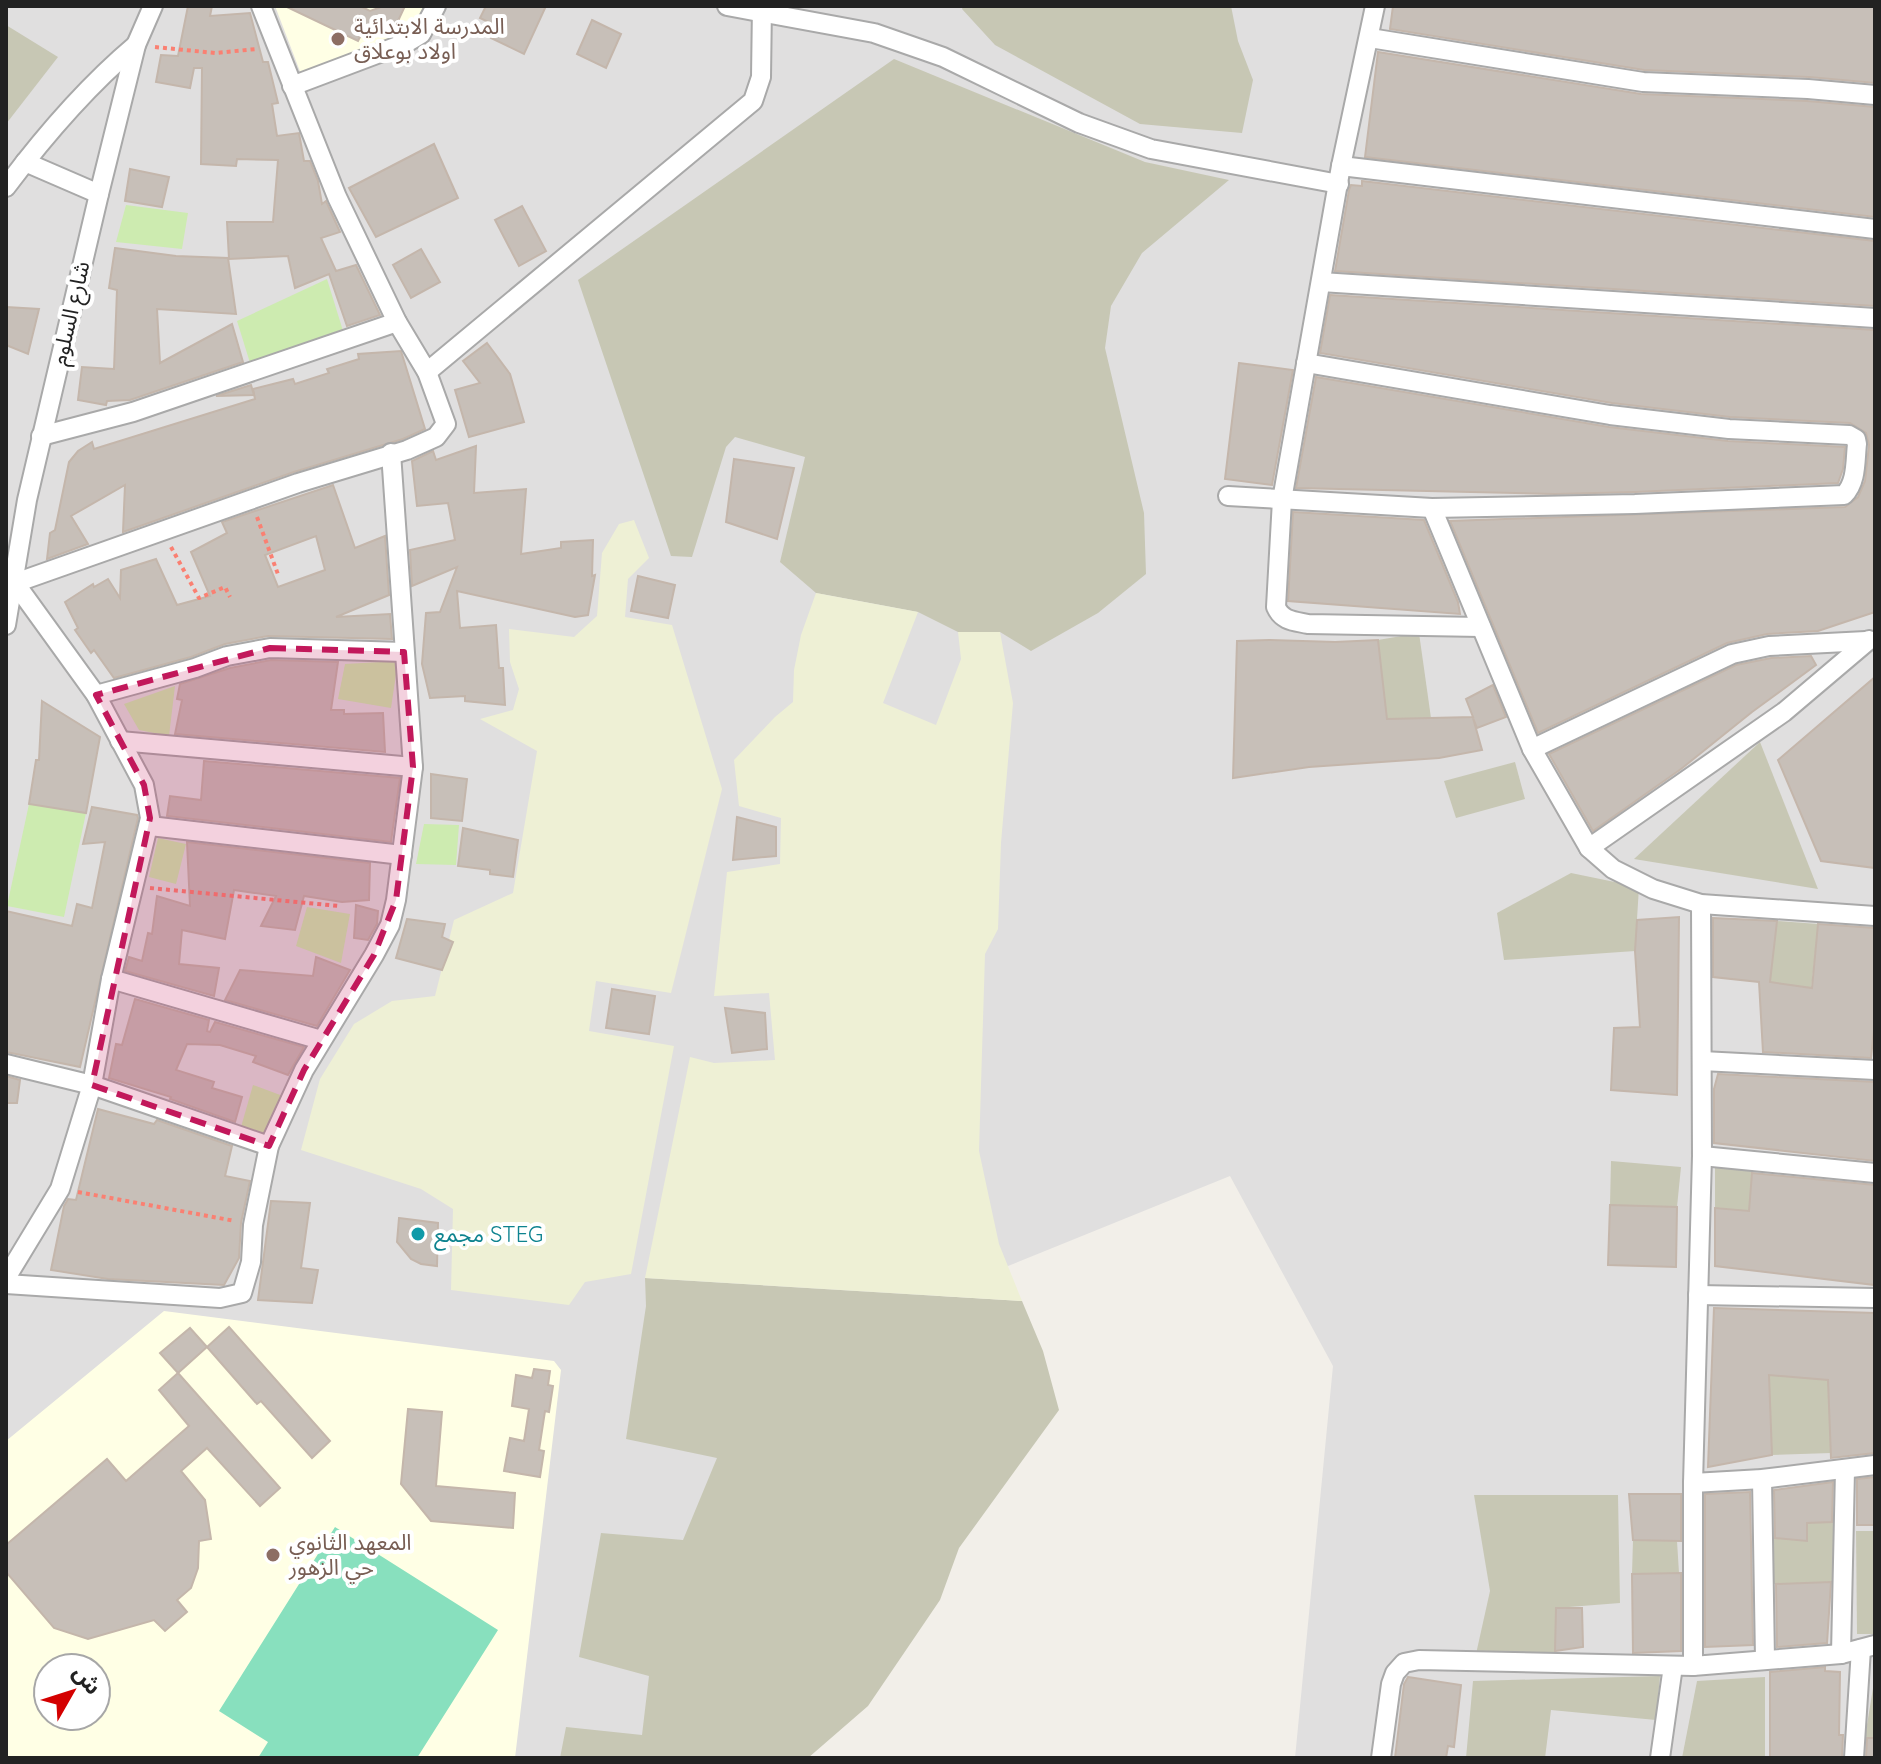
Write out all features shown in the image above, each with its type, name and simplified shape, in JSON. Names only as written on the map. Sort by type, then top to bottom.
[{"type":"street","name":"شارع السلوم","points":[[6,625],[41,436],[136,45],[153,6]]},
{"type":"street","points":[[261,6],[337,197],[397,322],[427,372],[446,424],[436,437],[407,450],[391,453],[251,500],[15,583],[96,695],[148,798],[150,826],[111,979],[92,1085],[60,1189],[6,1281],[220,1298],[242,1293],[247,1281],[253,1225],[269,1146],[304,1070],[390,925],[413,767],[391,453]]},
{"type":"street","points":[[292,86],[406,43],[421,34],[436,6]]},
{"type":"street","points":[[727,6],[874,33],[943,57],[1079,123],[1151,149],[1340,175],[1875,229]]},
{"type":"street","points":[[1375,6],[1340,175],[1282,500],[1276,607],[1280,615],[1308,624],[1481,627]]},
{"type":"street","points":[[427,372],[753,101],[761,77],[762,10]]},
{"type":"street","points":[[1370,38],[1643,82],[1875,95]]},
{"type":"street","points":[[6,187],[60,118],[136,45]]},
{"type":"street","points":[[25,162],[99,194]]},
{"type":"street","points":[[1321,282],[1875,318]]},
{"type":"street","points":[[41,436],[133,412],[397,322]]},
{"type":"street","points":[[1228,496],[1432,508],[1635,504],[1844,495],[1850,489],[1853,477],[1857,444],[1853,437],[1729,429],[1610,415],[1306,363]]},
{"type":"street","points":[[1432,508],[1532,749],[1589,848],[1613,869],[1653,889],[1701,904],[1875,916]]},
{"type":"street","points":[[1532,749],[1732,654],[1769,646],[1871,639]]},
{"type":"street","points":[[1589,848],[1784,712],[1871,639]]},
{"type":"street","points":[[96,695],[227,656],[270,648],[404,652]]},
{"type":"street","points":[[120,741],[413,767]]},
{"type":"street","points":[[150,826],[402,855]]},
{"type":"street","points":[[1693,1666],[1693,1483],[1702,1156],[1701,904]]},
{"type":"street","points":[[111,979],[321,1040]]},
{"type":"street","points":[[1702,1061],[1875,1070]]},
{"type":"street","points":[[6,1064],[92,1085],[269,1146]]},
{"type":"street","points":[[1702,1156],[1875,1173]]},
{"type":"street","points":[[1698,1295],[1875,1298]]},
{"type":"street","points":[[1693,1483],[1762,1479],[1875,1465]]},
{"type":"street","points":[[1841,1654],[1845,1470]]},
{"type":"street","points":[[1762,1479],[1765,1659]]},
{"type":"street","points":[[1381,1758],[1391,1684],[1404,1663],[1419,1660],[1693,1666],[1841,1654],[1868,1647],[1854,1758]]},
{"type":"street","points":[[1660,1758],[1673,1666]]},
{"type":"path","points":[[136,45],[215,53],[276,47]]},
{"type":"path","points":[[251,500],[279,577]]},
{"type":"path","points":[[162,531],[199,598],[225,587],[230,597]]},
{"type":"path","points":[[134,886],[339,906]]},
{"type":"path","points":[[60,1189],[253,1225]]},
{"type":"highlighted area","points":[[270,648],[404,652],[413,767],[396,900],[374,955],[304,1070],[269,1146],[92,1085],[150,818],[144,785],[96,695]]},
{"type":"shaded area","points":[[6,6],[1875,6],[1875,1758],[1295,1758],[1333,1366],[1230,1176],[791,1354],[707,1758],[6,1758]]},
{"type":"shaded area","name":"المدرسة الابتدائية اولاد بوعلاق","points":[[275,6],[424,6],[416,28],[301,74]]},
{"type":"shaded area","points":[[963,6],[1231,6],[1238,41],[1253,80],[1242,133],[1140,124],[995,45],[962,9]]},
{"type":"shaded area","points":[[6,25],[58,57],[6,124]]},
{"type":"shaded area","points":[[894,59],[1145,162],[1229,180],[1142,253],[1111,306],[1105,348],[1144,513],[1146,574],[1098,613],[1031,651],[1000,632],[958,632],[918,612],[816,593],[780,562],[805,457],[735,437],[726,447],[692,557],[671,556],[578,280]]},
{"type":"shaded area","points":[[634,520],[649,558],[628,579],[625,617],[672,625],[722,789],[671,993],[596,981],[589,1031],[674,1046],[631,1274],[585,1282],[569,1305],[451,1290],[453,1209],[421,1189],[301,1150],[320,1079],[354,1024],[392,1001],[435,996],[454,920],[513,893],[537,751],[480,719],[513,710],[519,689],[510,662],[509,629],[574,637],[597,616],[602,553],[619,524]]},
{"type":"shaded area","points":[[816,593],[918,612],[883,703],[936,725],[961,659],[958,632],[1000,632],[1013,703],[1001,843],[998,929],[985,954],[979,1151],[999,1244],[1022,1301],[645,1278],[690,1057],[714,1063],[775,1060],[769,993],[714,996],[727,872],[780,864],[781,818],[739,806],[734,760],[793,702],[794,670],[801,635]]},
{"type":"shaded area","points":[[1419,633],[1431,718],[1387,719],[1378,640]]},
{"type":"shaded area","points":[[1760,742],[1818,889],[1634,859]]},
{"type":"shaded area","points":[[1515,762],[1525,799],[1456,818],[1444,781]]},
{"type":"shaded area","points":[[1571,873],[1639,887],[1635,951],[1504,960],[1497,913]]},
{"type":"shaded area","points":[[1777,921],[1818,924],[1811,990],[1770,982]]},
{"type":"shaded area","points":[[1611,1161],[1681,1167],[1677,1207],[1610,1205]]},
{"type":"shaded area","points":[[1715,1167],[1752,1171],[1749,1211],[1715,1208]]},
{"type":"shaded area","points":[[645,1278],[1022,1301],[1043,1351],[1059,1410],[959,1548],[940,1600],[868,1706],[808,1758],[560,1758],[566,1727],[642,1735],[649,1676],[579,1657],[601,1533],[683,1540],[717,1458],[626,1439],[646,1306]]},
{"type":"shaded area","name":"المعهد الثانوي حي الزهور","points":[[164,1311],[554,1361],[561,1370],[515,1758],[6,1758],[6,1441]]},
{"type":"shaded area","points":[[1828,1373],[1831,1453],[1772,1455],[1769,1375]]},
{"type":"shaded area","points":[[1474,1495],[1618,1495],[1620,1603],[1556,1608],[1555,1652],[1476,1654],[1490,1591]]},
{"type":"shaded area","points":[[1838,1522],[1833,1582],[1771,1584],[1772,1537],[1806,1541],[1807,1523]]},
{"type":"shaded area","points":[[1856,1531],[1875,1531],[1875,1634],[1857,1634]]},
{"type":"shaded area","points":[[1633,1540],[1677,1541],[1679,1573],[1632,1574]]},
{"type":"shaded area","points":[[1660,1676],[1656,1720],[1551,1710],[1545,1758],[1466,1758],[1473,1681]]},
{"type":"shaded area","points":[[1765,1677],[1765,1758],[1682,1758],[1697,1681]]},
{"type":"shaded area","points":[[1875,1682],[1875,1738],[1865,1737]]},
{"type":"green space","points":[[126,205],[188,213],[182,249],[116,242]]},
{"type":"green space","points":[[327,279],[344,334],[251,366],[237,321]]},
{"type":"green space","points":[[398,661],[391,708],[338,699],[345,664]]},
{"type":"green space","points":[[175,686],[169,736],[139,730],[124,704]]},
{"type":"green space","points":[[29,804],[86,813],[64,917],[7,906]]},
{"type":"green space","points":[[424,824],[459,825],[456,865],[416,864]]},
{"type":"green space","points":[[158,838],[186,844],[176,884],[149,877]]},
{"type":"green space","points":[[307,907],[350,914],[341,963],[296,946]]},
{"type":"green space","points":[[253,1085],[283,1096],[267,1138],[241,1127]]},
{"type":"green space","points":[[335,1527],[498,1630],[417,1758],[258,1758],[268,1742],[219,1711]]},
{"type":"building","points":[[188,6],[212,6],[210,16],[250,13],[263,62],[268,62],[278,103],[272,104],[277,136],[299,133],[304,161],[310,161],[322,204],[326,201],[340,232],[321,238],[336,271],[356,265],[380,315],[347,326],[329,274],[295,288],[288,256],[229,259],[227,222],[273,222],[278,160],[237,159],[236,166],[201,164],[202,68],[194,68],[190,88],[156,82],[161,55],[178,56]]},
{"type":"building","name":"المدرسة الابتدائية اولاد بوعلاق","points":[[285,6],[360,6],[370,11],[384,6],[405,6],[391,36],[366,25],[358,41]]},
{"type":"building","points":[[486,6],[546,6],[524,54],[491,38],[497,26],[480,18]]},
{"type":"building","points":[[1393,6],[1875,6],[1875,83],[1644,70],[1390,29]]},
{"type":"building","points":[[592,20],[621,34],[606,68],[577,54]]},
{"type":"building","points":[[1378,52],[1641,94],[1875,107],[1875,217],[1365,157]]},
{"type":"building","points":[[434,144],[458,198],[376,237],[349,188]]},
{"type":"building","points":[[130,169],[169,177],[162,207],[125,201]]},
{"type":"building","points":[[1362,181],[1875,241],[1875,306],[1335,271],[1349,190],[1351,185],[1362,186]]},
{"type":"building","points":[[522,206],[546,251],[519,266],[495,220]]},
{"type":"building","points":[[115,248],[176,256],[228,258],[236,314],[157,309],[160,363],[232,324],[243,362],[130,400],[107,401],[106,405],[78,400],[82,367],[114,369],[117,290],[109,288]]},
{"type":"building","points":[[421,249],[440,282],[411,298],[393,265]]},
{"type":"building","points":[[1330,295],[1875,330],[1875,612],[1818,631],[1767,634],[1727,643],[1538,733],[1450,521],[1845,507],[1858,497],[1865,481],[1869,445],[1866,433],[1850,423],[1730,417],[1612,403],[1320,353]]},
{"type":"building","points":[[6,307],[39,309],[28,354],[6,345]]},
{"type":"building","points":[[487,343],[510,374],[524,422],[469,437],[455,390],[480,383],[463,361]]},
{"type":"building","points":[[401,351],[425,429],[123,532],[125,485],[71,516],[88,544],[47,559],[50,533],[55,530],[69,462],[92,442],[94,449],[255,399],[253,389],[293,379],[295,384],[329,373],[327,369],[359,359],[358,354]]},
{"type":"building","points":[[1239,363],[1293,370],[1272,485],[1225,479]]},
{"type":"building","points":[[1316,377],[1609,427],[1728,441],[1845,447],[1843,469],[1838,483],[1635,492],[1555,494],[1296,488]]},
{"type":"building","points":[[251,385],[254,395],[216,396]]},
{"type":"building","points":[[476,446],[474,493],[526,489],[521,554],[561,548],[561,542],[593,540],[592,576],[595,575],[588,615],[575,617],[457,591],[460,628],[496,625],[505,705],[465,701],[465,696],[430,698],[422,664],[426,613],[440,612],[457,567],[412,586],[410,550],[455,540],[448,503],[417,506],[412,461],[433,451],[436,460]]},
{"type":"building","points":[[734,459],[794,468],[777,539],[726,522]]},
{"type":"building","points":[[333,485],[355,548],[385,536],[389,595],[336,617],[390,614],[392,639],[268,636],[225,644],[191,657],[114,678],[75,630],[78,628],[65,602],[93,584],[94,587],[108,579],[120,598],[121,570],[156,559],[177,605],[210,596],[191,552],[227,533],[222,522]],"holes":[[[316,536],[325,570],[278,587],[265,555]]]},
{"type":"building","points":[[1293,512],[1424,520],[1458,602],[1460,614],[1288,601]]},
{"type":"building","points":[[638,576],[675,585],[668,618],[631,611]]},
{"type":"building","points":[[1378,640],[1387,719],[1473,717],[1466,699],[1493,685],[1506,717],[1477,728],[1473,718],[1482,750],[1439,758],[1309,767],[1233,778],[1237,641]]},
{"type":"building","points":[[1811,656],[1816,665],[1681,769],[1593,831],[1549,754],[1736,665],[1771,658]]},
{"type":"building","points":[[271,660],[338,662],[331,710],[344,710],[344,714],[383,713],[385,752],[175,734],[182,700],[177,699],[180,684],[230,668]]},
{"type":"building","points":[[1875,677],[1875,868],[1821,861],[1778,760]]},
{"type":"building","points":[[42,701],[100,737],[86,813],[29,804],[36,760],[39,760]]},
{"type":"building","points":[[204,761],[400,778],[391,842],[167,816],[170,796],[201,800]]},
{"type":"building","points":[[431,774],[467,779],[462,821],[431,818]]},
{"type":"building","points":[[92,807],[137,815],[138,818],[80,1067],[6,1052],[6,911],[72,926],[77,904],[92,908],[105,842],[83,844]]},
{"type":"building","points":[[737,817],[776,827],[776,856],[733,860]]},
{"type":"building","points":[[463,828],[518,840],[513,877],[458,866]]},
{"type":"building","points":[[187,842],[370,863],[369,900],[342,902],[304,896],[295,930],[261,926],[276,896],[234,890],[225,939],[182,930],[179,964],[219,968],[214,996],[125,971],[129,957],[142,961],[148,933],[152,934],[157,896],[190,906]]},
{"type":"building","points":[[356,905],[378,911],[377,924],[368,940],[354,938]]},
{"type":"building","points":[[1679,917],[1677,1095],[1611,1090],[1614,1028],[1640,1027],[1635,951],[1637,920]]},
{"type":"building","points":[[1713,918],[1777,921],[1770,982],[1812,988],[1818,924],[1875,928],[1875,1020],[1871,1058],[1763,1052],[1759,982],[1713,977]]},
{"type":"building","points":[[407,919],[445,924],[442,937],[453,942],[442,970],[396,958]]},
{"type":"building","points":[[316,957],[350,970],[317,1026],[225,1000],[240,970],[313,976]]},
{"type":"building","points":[[612,989],[655,996],[649,1034],[606,1028]]},
{"type":"building","points":[[135,999],[209,1020],[207,1031],[210,1032],[215,1022],[304,1047],[288,1075],[253,1062],[256,1056],[220,1045],[187,1044],[176,1070],[214,1082],[212,1088],[242,1097],[235,1122],[171,1097],[109,1078],[116,1044],[122,1045]]},
{"type":"building","points":[[725,1008],[765,1013],[767,1049],[732,1053]]},
{"type":"building","points":[[1718,1074],[1875,1082],[1875,1161],[1714,1143],[1714,1089]]},
{"type":"building","points":[[6,1076],[20,1080],[17,1103],[6,1103]]},
{"type":"building","points":[[98,1109],[154,1124],[157,1120],[232,1146],[225,1176],[250,1181],[241,1223],[239,1258],[224,1285],[108,1279],[51,1270],[64,1206],[68,1199],[76,1200]]},
{"type":"building","points":[[1752,1173],[1875,1185],[1875,1285],[1715,1266],[1715,1208],[1749,1211]]},
{"type":"building","points":[[271,1201],[310,1203],[301,1268],[318,1270],[312,1303],[258,1300]]},
{"type":"building","points":[[1610,1205],[1677,1207],[1676,1267],[1608,1265]]},
{"type":"building","name":"مجمع STEG","points":[[399,1218],[438,1223],[437,1266],[411,1259],[397,1242]]},
{"type":"building","points":[[1714,1308],[1875,1313],[1875,1453],[1831,1458],[1828,1380],[1769,1375],[1772,1455],[1708,1467]]},
{"type":"building","points":[[229,1327],[330,1441],[312,1458],[261,1401],[257,1404],[207,1347]]},
{"type":"building","points":[[190,1328],[207,1347],[178,1373],[160,1353]]},
{"type":"building","points":[[534,1369],[550,1371],[548,1385],[553,1386],[549,1412],[545,1411],[539,1450],[544,1451],[540,1477],[504,1471],[510,1438],[524,1441],[529,1409],[512,1406],[516,1375],[532,1378]]},
{"type":"building","points":[[178,1373],[280,1488],[260,1506],[207,1448],[181,1471],[205,1500],[211,1539],[199,1541],[198,1568],[191,1588],[177,1600],[187,1612],[165,1631],[154,1620],[88,1639],[54,1628],[6,1572],[6,1545],[107,1459],[126,1481],[189,1426],[159,1390]]},
{"type":"building","points":[[408,1409],[442,1412],[436,1486],[515,1493],[513,1528],[431,1521],[401,1484]]},
{"type":"building","points":[[1875,1477],[1875,1525],[1857,1525],[1857,1479]]},
{"type":"building","points":[[1833,1482],[1832,1522],[1807,1523],[1807,1541],[1775,1538],[1774,1490]]},
{"type":"building","points":[[1750,1492],[1753,1645],[1705,1647],[1705,1494]]},
{"type":"building","points":[[1629,1494],[1681,1494],[1681,1541],[1633,1540]]},
{"type":"building","points":[[1681,1573],[1681,1651],[1633,1653],[1632,1574]]},
{"type":"building","points":[[1831,1582],[1827,1643],[1777,1647],[1776,1584]]},
{"type":"building","points":[[1556,1608],[1582,1608],[1583,1647],[1555,1651]]},
{"type":"building","points":[[1825,1667],[1825,1671],[1840,1672],[1839,1735],[1843,1735],[1842,1758],[1770,1758],[1770,1672]]},
{"type":"building","points":[[1408,1677],[1461,1685],[1454,1747],[1448,1746],[1446,1758],[1395,1758],[1404,1684]]},
{"type":"building","points":[[1867,1738],[1875,1738],[1875,1758],[1866,1758]]},
{"type":"place","name":"المدرسة الابتدائية اولاد بوعلاق","points":[[338,39]]},
{"type":"place","name":"مجمع STEG","points":[[418,1234]]},
{"type":"place","name":"المعهد الثانوي حي الزهور","points":[[273,1555]]}]
